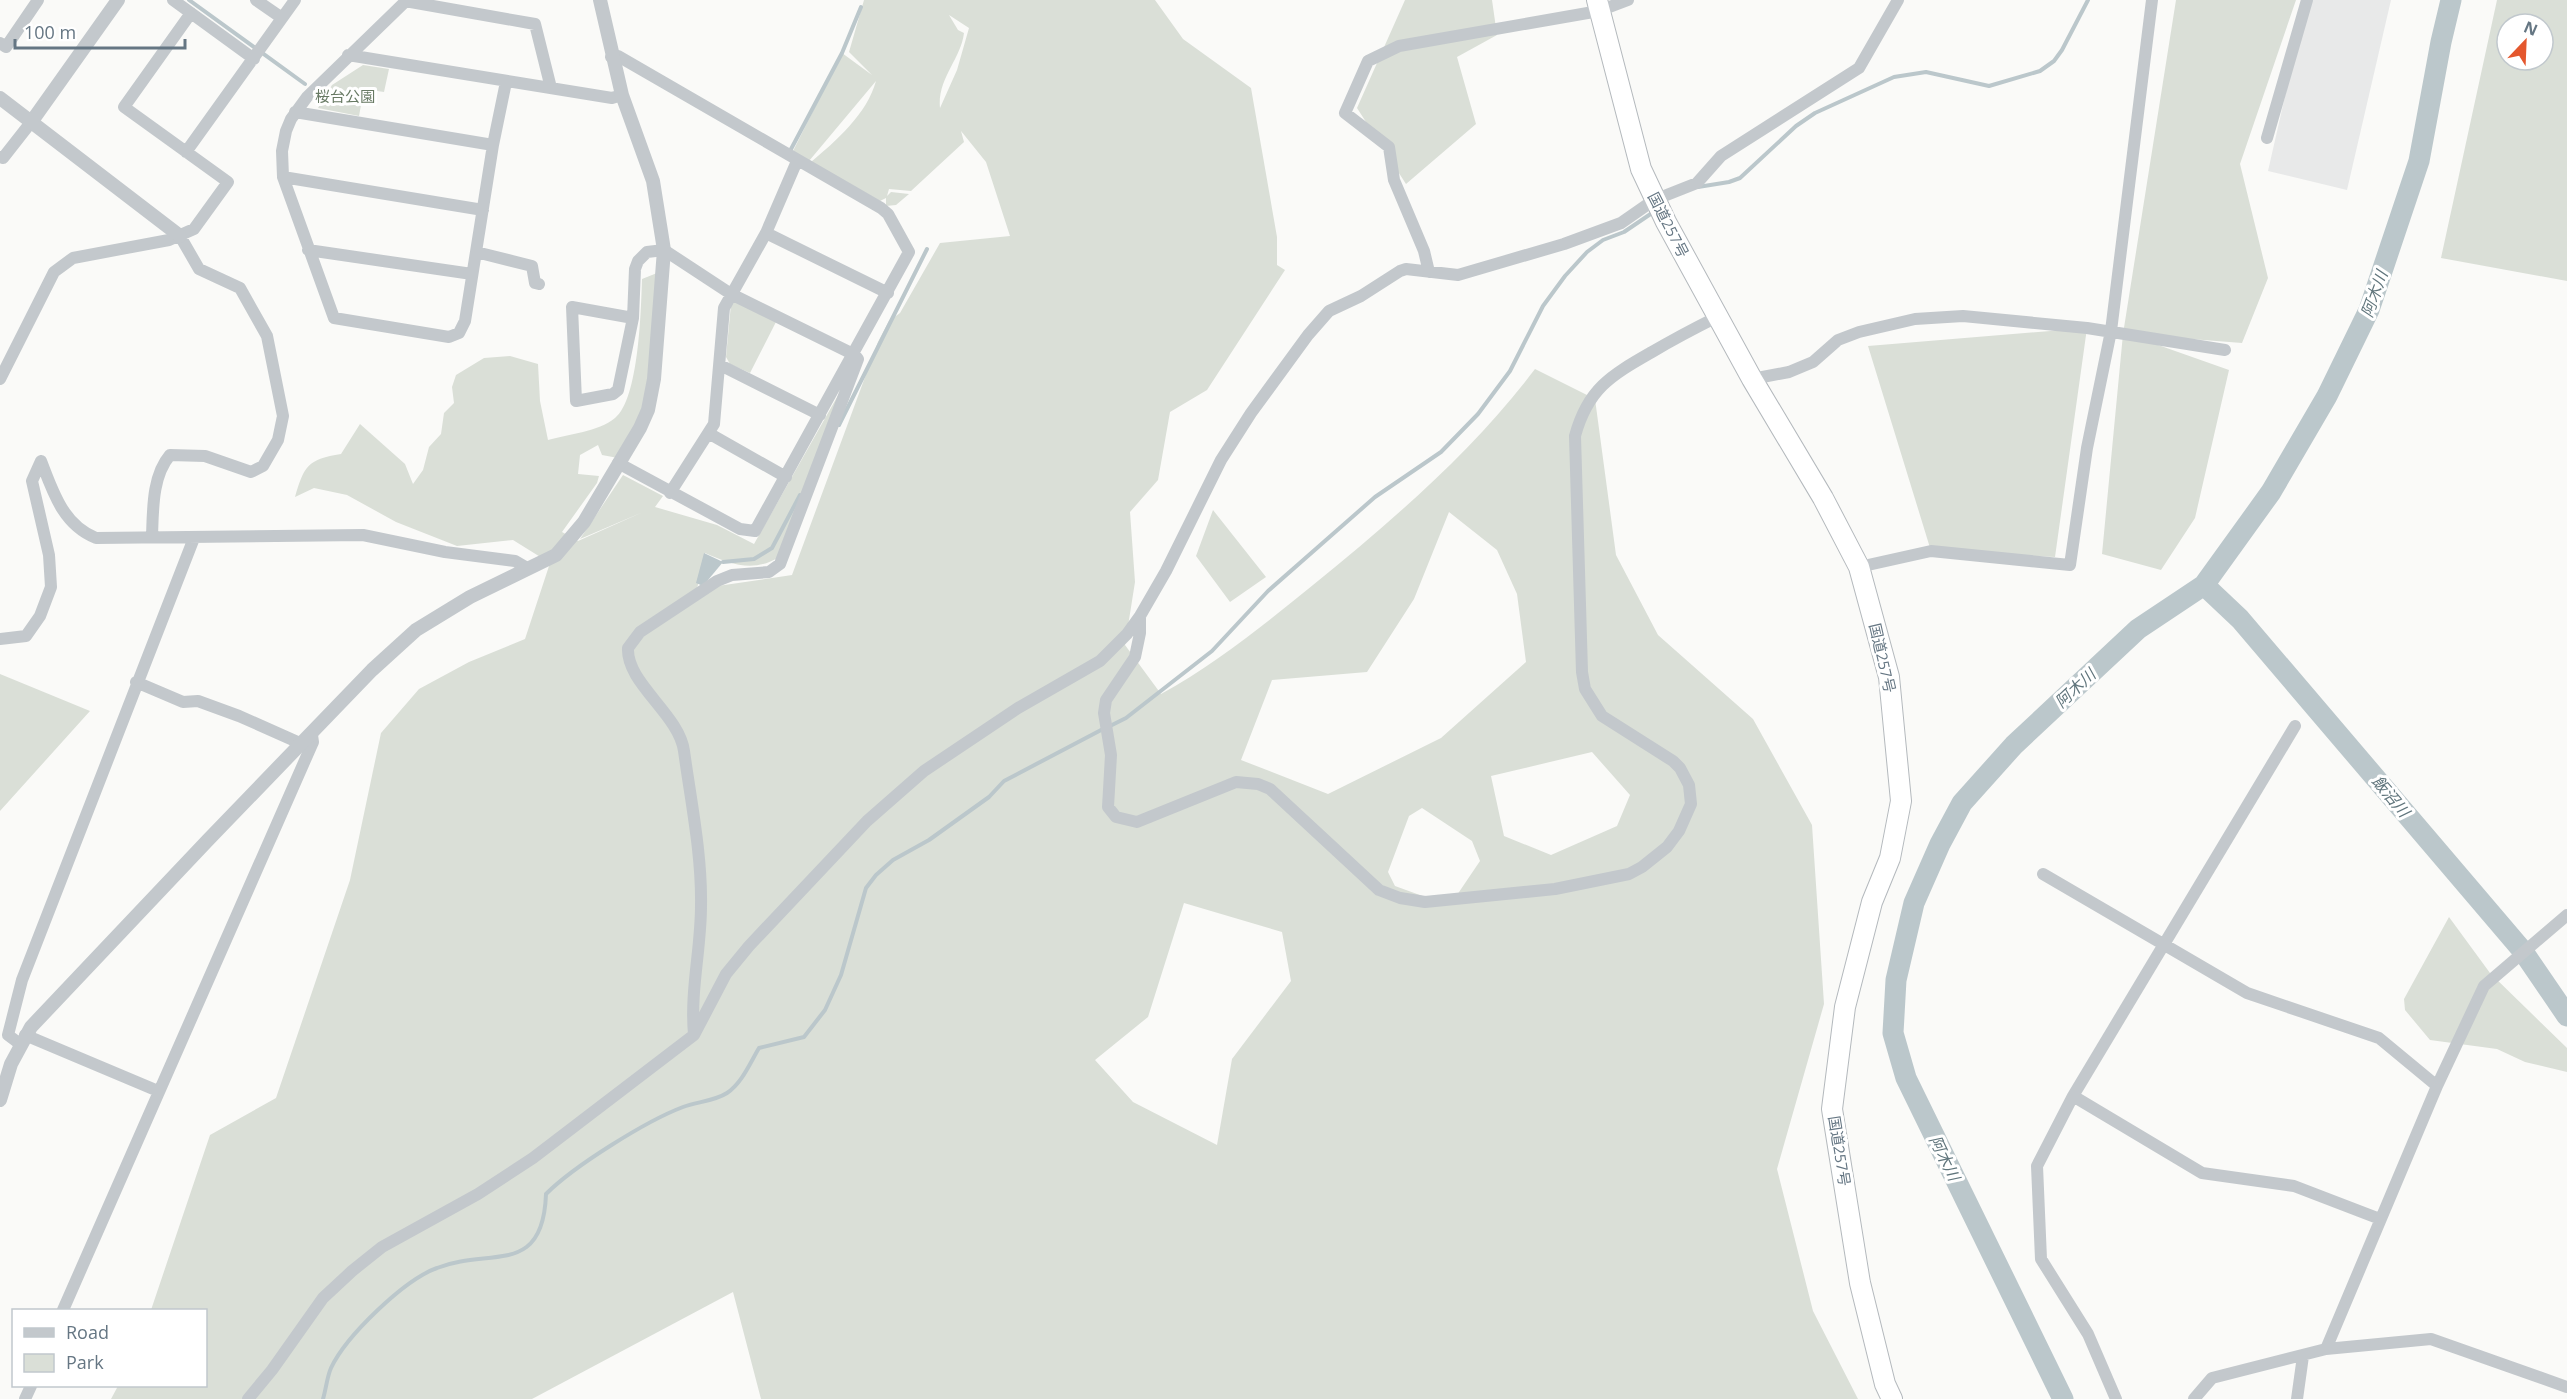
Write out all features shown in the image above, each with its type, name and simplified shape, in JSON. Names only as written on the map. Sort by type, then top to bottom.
[{"type":"highway","name":"国道257号","points":[[1598,6],[1641,169],[1654,200],[1752,379],[1823,498],[1859,567],[1889,677],[1901,801],[1890,858],[1872,902],[1845,1007],[1832,1109],[1860,1283],[1885,1384],[1892,1399]]},
{"type":"street","points":[[0,43],[6,47],[38,0]]},
{"type":"street","points":[[0,157],[3,158],[32,121],[118,0]]},
{"type":"street","points":[[173,0],[254,58]]},
{"type":"street","points":[[256,0],[282,18]]},
{"type":"street","points":[[186,152],[295,0]]},
{"type":"street","points":[[0,1100],[22,1040],[372,670],[416,630],[442,612],[556,555],[584,522],[640,428],[648,410],[658,344],[664,250],[653,181],[622,95],[611,57],[600,0]]},
{"type":"street","points":[[1429,272],[1424,251],[1394,180],[1389,147],[1345,112],[1368,61],[1399,46],[1628,0]]},
{"type":"street","points":[[248,1399],[272,1370],[323,1298],[382,1247],[478,1194],[533,1158],[694,1035],[726,974],[867,821],[924,771],[963,743],[1100,661],[1127,634],[1166,570],[1221,460],[1251,413],[1308,335],[1329,311],[1361,296],[1400,271],[1458,275],[1564,244],[1621,224],[1654,200],[1696,183],[1721,156],[1859,68],[1898,0]]},
{"type":"street","points":[[1859,567],[1930,551],[2070,565],[2088,448],[2111,331],[2152,0]]},
{"type":"street","points":[[2267,138],[2307,0]]},
{"type":"street","points":[[506,82],[462,329],[459,333],[449,337],[334,318],[283,177],[282,151],[286,131],[295,112],[348,55],[406,1],[535,24],[551,88]]},
{"type":"street","points":[[0,379],[54,272],[65,261],[180,236],[194,229],[228,182],[124,107],[191,14]]},
{"type":"street","points":[[348,55],[612,98],[622,95]]},
{"type":"street","points":[[611,57],[618,57],[666,84],[888,214],[909,252],[855,355],[759,527],[751,532],[740,529],[618,463]]},
{"type":"street","points":[[0,98],[180,236],[200,269],[240,288],[267,336],[284,416],[278,440],[263,466],[250,472],[205,456],[170,455],[160,466],[153,510],[152,537]]},
{"type":"street","points":[[295,112],[493,145]]},
{"type":"street","points":[[670,493],[710,434],[714,424],[724,308],[766,233],[797,161]]},
{"type":"street","points":[[283,177],[483,210]]},
{"type":"street","points":[[766,233],[888,293]]},
{"type":"street","points":[[308,250],[472,274]]},
{"type":"street","points":[[633,318],[572,307],[576,401],[613,394],[618,390],[633,318],[634,282],[638,261],[647,252],[664,250],[731,294],[855,355],[858,360],[780,564],[769,573],[732,575],[717,581],[640,632],[628,648],[631,664],[672,723],[684,749],[701,907],[695,970],[694,1035]]},
{"type":"street","points":[[476,252],[532,266],[535,283],[539,284]]},
{"type":"street","points":[[1140,616],[1140,633],[1135,657],[1106,700],[1105,720],[1111,755],[1108,807],[1116,817],[1137,822],[1236,782],[1258,784],[1270,789],[1379,890],[1400,898],[1425,902],[1554,889],[1617,878],[1642,867],[1666,847],[1679,831],[1688,813],[1691,795],[1680,768],[1602,716],[1585,689],[1582,672],[1575,436],[1581,418],[1597,389],[1613,373],[1717,316]]},
{"type":"street","points":[[1752,379],[1789,372],[1805,365],[1838,340],[1859,332],[1915,319],[1964,316],[2111,331],[2225,350]]},
{"type":"street","points":[[720,365],[820,415]]},
{"type":"street","points":[[710,434],[786,477]]},
{"type":"street","points":[[0,639],[26,636],[40,616],[51,587],[49,555],[32,481],[41,461],[57,502],[65,515],[85,534],[96,538],[363,535],[445,552],[515,561],[527,568]]},
{"type":"street","points":[[158,1091],[8,1035],[22,980],[194,537]]},
{"type":"street","points":[[64,1309],[313,742],[198,701],[183,702],[136,682]]},
{"type":"street","points":[[2116,1399],[2088,1334],[2042,1258],[2037,1166],[2073,1096],[2295,726]]},
{"type":"street","points":[[2043,874],[2247,993],[2379,1038],[2437,1086]]},
{"type":"street","points":[[2326,1348],[2437,1086],[2484,986],[2567,915]]},
{"type":"street","points":[[2073,1096],[2202,1173],[2294,1186],[2380,1219]]},
{"type":"street","points":[[2194,1399],[2212,1378],[2303,1356],[2326,1348],[2431,1339],[2567,1387]]},
{"type":"street","points":[[2297,1399],[2303,1356]]},
{"type":"shaded area","points":[[2307,0],[2391,0],[2347,190],[2268,171]]},
{"type":"shaded area","points":[[704,553],[723,562],[703,586],[696,583]]},
{"type":"green space","points":[[864,0],[1155,0],[1183,39],[1251,88],[1277,237],[1277,265],[1285,270],[1207,390],[1170,412],[1158,480],[1130,512],[1135,582],[1125,645],[1161,694],[1240,643],[1402,510],[1459,456],[1535,369],[1595,399],[1616,555],[1658,635],[1753,719],[1812,825],[1824,1004],[1777,1169],[1813,1311],[1858,1399],[761,1399],[733,1292],[532,1399],[111,1399],[117,1387],[207,1387],[207,1309],[151,1309],[210,1135],[276,1098],[350,880],[381,733],[419,689],[469,662],[525,639],[550,563],[513,540],[457,546],[396,522],[347,495],[314,488],[295,497],[305,471],[321,458],[341,454],[360,424],[405,464],[413,484],[423,470],[429,447],[441,434],[444,413],[454,403],[452,387],[456,375],[484,358],[510,356],[538,364],[540,401],[548,440],[592,430],[608,423],[623,408],[634,374],[642,279],[657,273],[646,403],[618,458],[602,455],[598,445],[580,455],[578,474],[599,476],[597,483],[562,532],[578,541],[643,512],[580,539],[623,475],[663,496],[655,507],[717,525],[754,544],[845,383],[779,557],[770,562],[751,566],[724,561],[705,553],[697,589],[792,575],[878,342],[889,321],[900,313],[940,243],[1010,236],[986,162],[961,131],[964,142],[911,191],[889,189],[887,196],[891,192],[909,194],[896,205],[886,206],[886,198],[880,201],[811,162],[858,116],[866,105],[876,81],[809,161],[792,153],[842,53],[872,75],[849,52]],"holes":[[[949,15],[969,28],[957,70],[940,108],[945,78],[959,52],[964,33],[958,30]],[[1449,512],[1497,550],[1517,594],[1526,662],[1441,738],[1328,794],[1241,760],[1272,680],[1367,672],[1414,599]],[[1592,752],[1630,795],[1617,826],[1551,855],[1504,836],[1491,776]],[[1422,808],[1472,841],[1480,861],[1455,898],[1439,902],[1395,886],[1388,872],[1409,816]],[[1184,903],[1282,932],[1291,981],[1232,1059],[1217,1145],[1133,1102],[1095,1060],[1148,1017]]]},
{"type":"green space","points":[[1405,0],[1492,0],[1497,35],[1457,57],[1476,124],[1406,184],[1357,108]]},
{"type":"green space","points":[[2176,0],[2296,0],[2240,164],[2268,278],[2242,343],[2127,334],[2229,370],[2195,518],[2161,570],[2102,554],[2123,334]]},
{"type":"green space","points":[[2497,0],[2567,0],[2567,281],[2441,258]]},
{"type":"green space","name":"桜台公園","points":[[363,65],[389,69],[384,92],[364,89],[359,116],[318,108],[332,85]]},
{"type":"green space","points":[[740,301],[778,318],[750,373],[730,364],[726,357],[731,304]]},
{"type":"green space","points":[[2087,328],[2055,557],[1931,551],[1868,346]]},
{"type":"green space","points":[[1213,510],[1266,577],[1230,602],[1196,556]]},
{"type":"green space","points":[[0,674],[90,711],[0,811]]},
{"type":"green space","points":[[2449,917],[2490,973],[2567,1048],[2567,1072],[2525,1062],[2497,1049],[2430,1040],[2405,1010],[2404,999]]},
{"type":"waterway","points":[[189,0],[305,84]]},
{"type":"waterway","points":[[1698,187],[1740,178],[1796,126],[1815,113],[1894,77],[1926,72],[1989,86],[2040,71],[2054,61],[2062,50],[2088,0]]},
{"type":"waterway","name":"阿木川","points":[[2063,1399],[1906,1078],[1893,1033],[1896,980],[1914,903],[1940,844],[1962,803],[2014,745],[2138,629],[2204,585],[2271,492],[2327,396],[2369,310],[2419,161],[2451,0]]},
{"type":"waterway","points":[[790,151],[842,53],[861,7]]},
{"type":"waterway","points":[[1110,726],[1126,718],[1212,651],[1268,591],[1375,497],[1441,452],[1478,414],[1510,371],[1543,306],[1565,276],[1587,252],[1603,240],[1624,232],[1655,211]]},
{"type":"waterway","points":[[839,425],[927,249]]},
{"type":"waterway","points":[[723,562],[754,559],[772,548],[800,495]]},
{"type":"waterway","name":"飯沼川","points":[[2204,585],[2240,619],[2522,950],[2567,1016]]},
{"type":"waterway","points":[[323,1399],[328,1375],[339,1355],[362,1325],[393,1296],[424,1274],[437,1268],[456,1262],[510,1255],[524,1249],[535,1238],[543,1220],[546,1194],[558,1183],[611,1145],[650,1123],[683,1107],[727,1093],[741,1078],[759,1048],[804,1037],[825,1010],[841,975],[866,888],[876,875],[893,860],[929,840],[989,797],[1004,781],[1103,729]]}]
